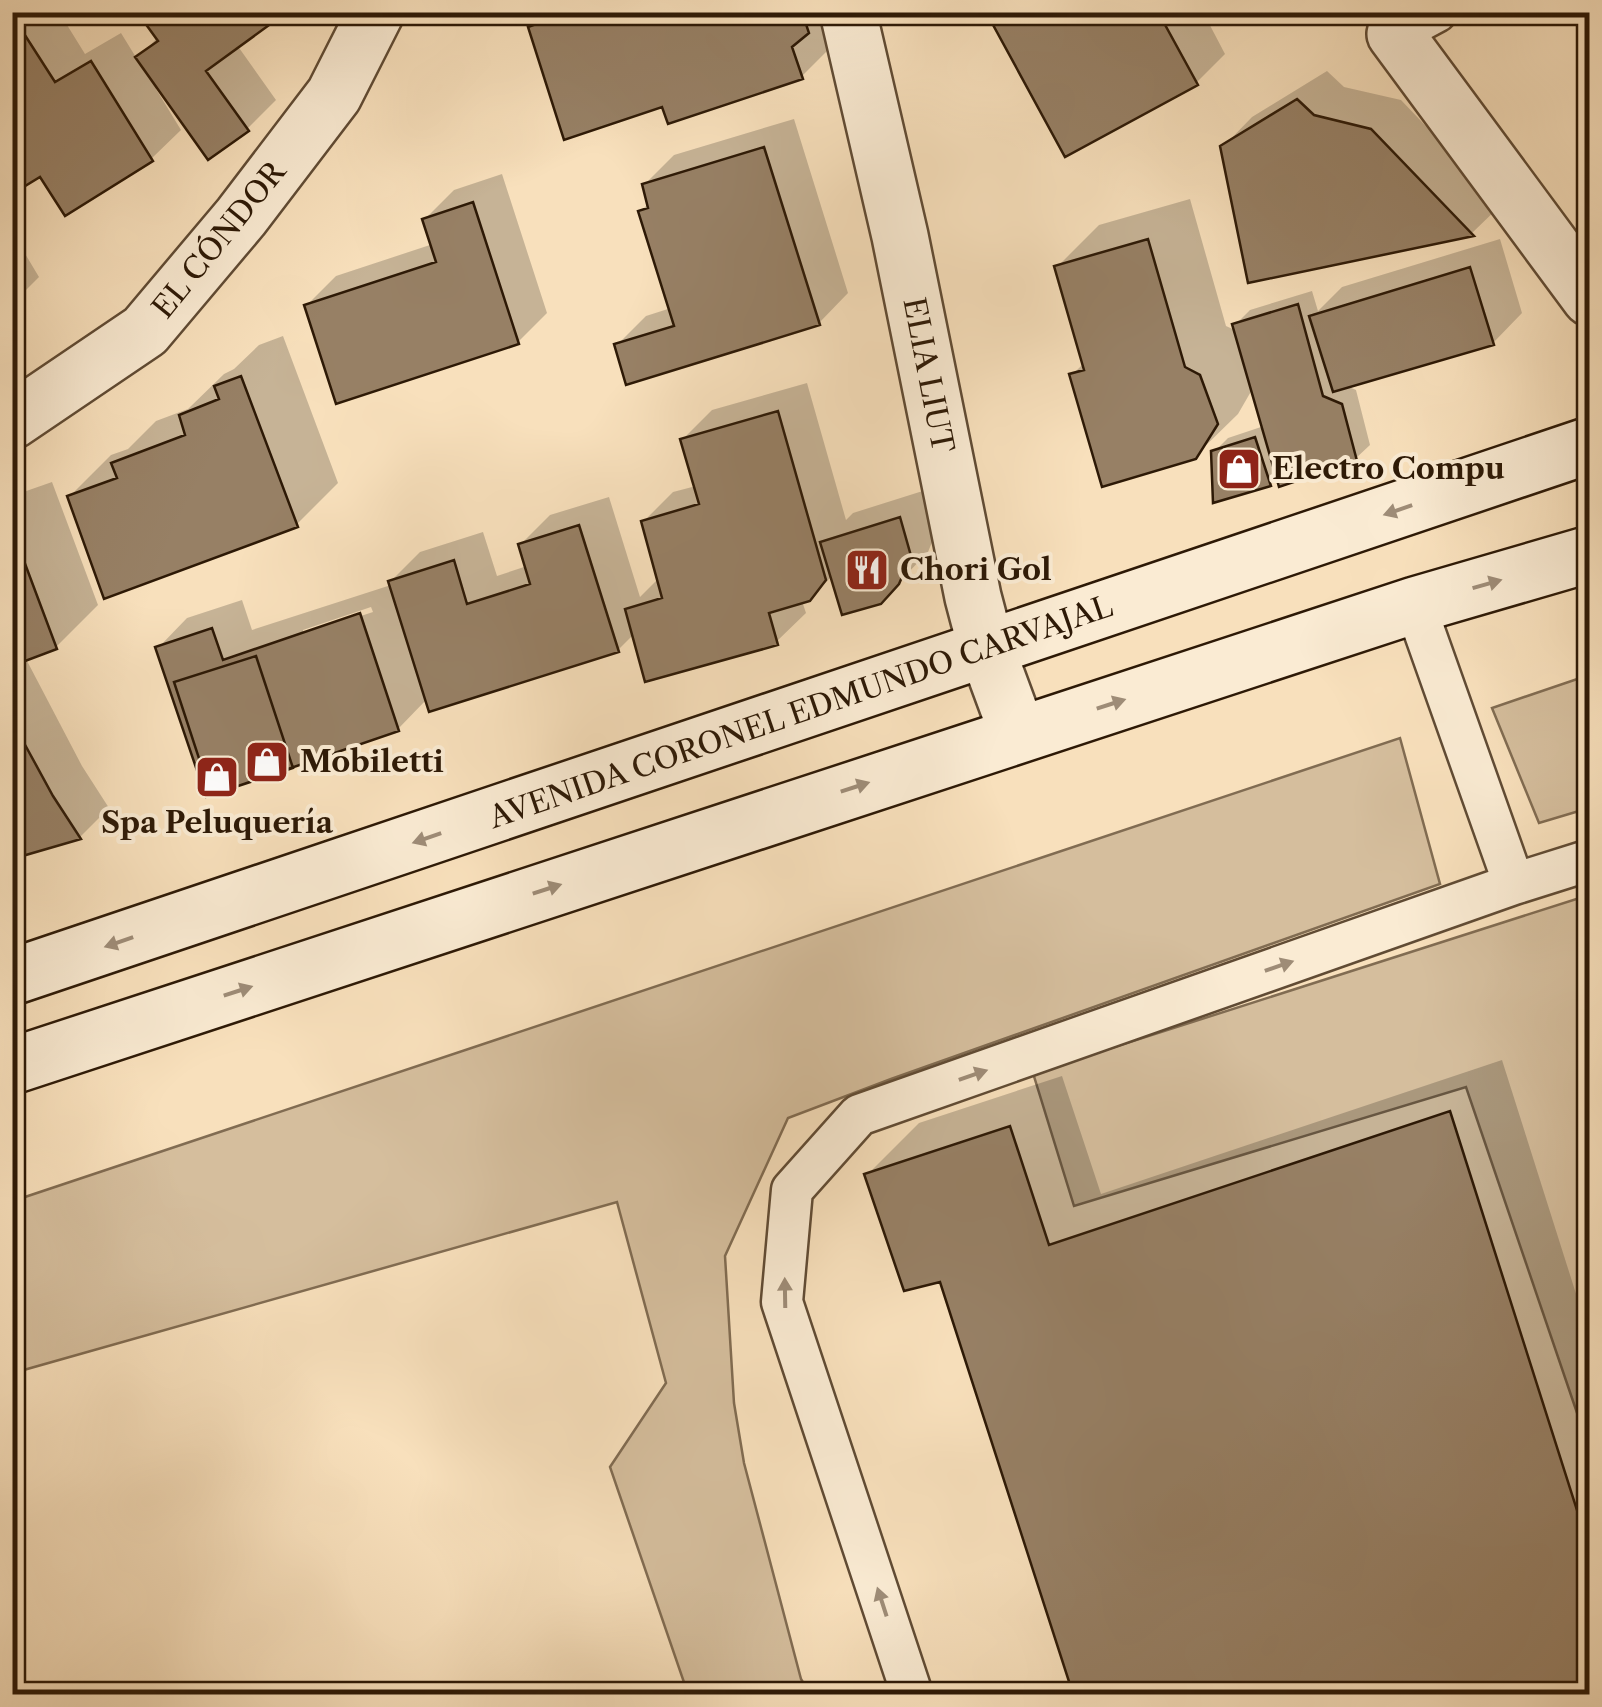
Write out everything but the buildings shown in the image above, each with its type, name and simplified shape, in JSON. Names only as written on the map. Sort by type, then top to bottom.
[{"type":"main road","name":"EL CÓNDOR","points":[[12,422],[145,330],[241,217],[334,95],[376,12]]},
{"type":"main road","name":"ELIA LIUT","points":[[848,12],[900,236],[970,578],[987,650],[1018,734]]},
{"type":"main road","points":[[1416,24],[1590,298]]},
{"type":"main road","name":"AVENIDA CORONEL EDMUNDO CARVAJAL","points":[[12,978],[1590,445]]},
{"type":"main road","points":[[12,1066],[1416,604],[1590,554]]},
{"type":"lane","points":[[1416,604],[1514,884]]},
{"type":"lane","points":[[912,1694],[782,1302],[792,1190],[859,1114],[1590,860]]},
{"type":"shaded area","points":[[1589,675],[1589,808],[1539,823],[1492,708]]},
{"type":"shaded area","points":[[1400,738],[1440,884],[788,1118],[725,1256],[734,1403],[744,1463],[801,1679],[810,1694],[688,1694],[610,1467],[666,1383],[617,1202],[13,1373],[13,1201]]},
{"type":"shaded area","points":[[1589,895],[1589,1448],[1466,1087],[1074,1206],[1033,1073]]},
{"type":"place","name":"Electro Compu","points":[[1239,469]]},
{"type":"place","name":"Chori Gol","points":[[867,570]]},
{"type":"place","name":"Mobiletti","points":[[267,762]]},
{"type":"place","name":"Spa Peluquería","points":[[217,777]]}]
